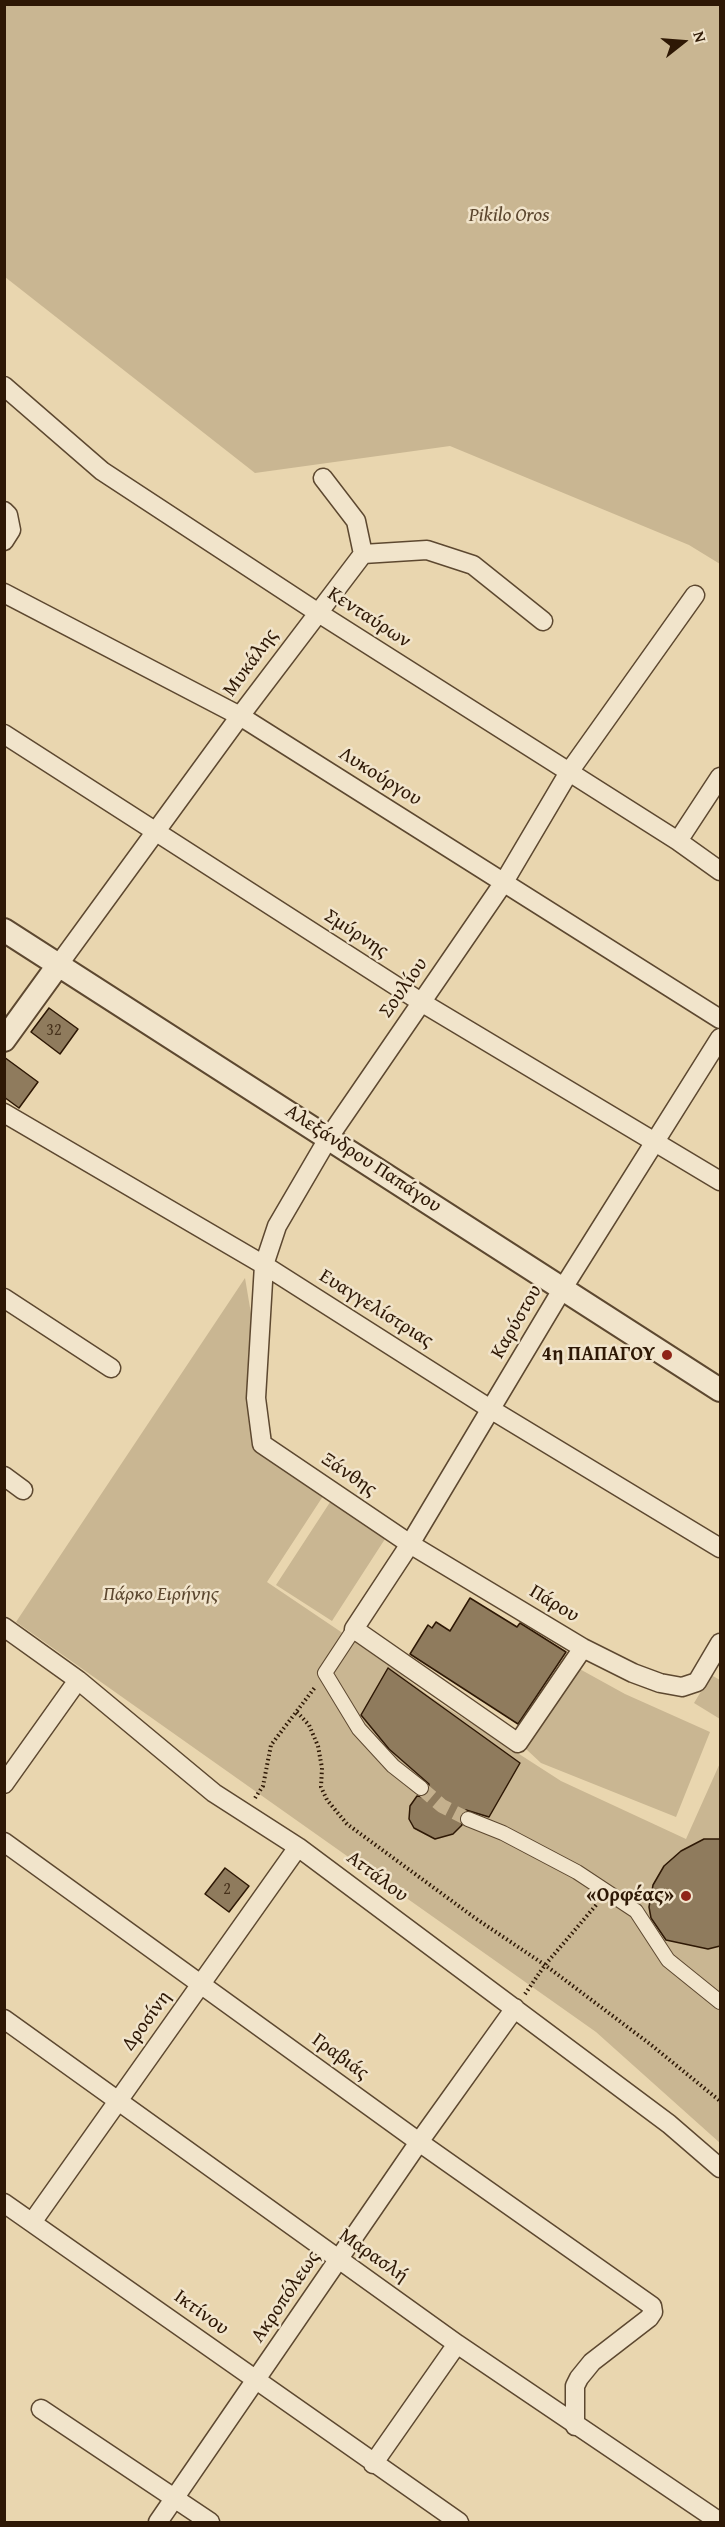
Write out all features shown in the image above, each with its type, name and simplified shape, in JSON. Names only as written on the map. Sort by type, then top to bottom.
[{"type":"street","name":"Κενταύρων","points":[[4,386],[102,471],[317,612],[678,841],[720,871]]},
{"type":"street","points":[[323,478],[356,521],[363,554],[427,549],[473,565],[543,621]]},
{"type":"street","points":[[4,511],[8,515],[11,530],[4,541]]},
{"type":"street","name":"Μυκάλης","points":[[59,964],[317,612],[363,554]]},
{"type":"street","name":"Λυκούργου","points":[[4,593],[240,716],[720,1019]]},
{"type":"street","name":"Σουλίου","points":[[262,1444],[256,1398],[264,1265],[278,1226],[328,1137],[504,882],[569,772],[695,595]]},
{"type":"street","name":"Σμύρνης","points":[[4,734],[421,1002],[720,1181]]},
{"type":"street","points":[[678,841],[720,777]]},
{"type":"street","name":"Αλεξάνδρου Παπάγου","points":[[4,930],[720,1390]]},
{"type":"street","points":[[4,1040],[59,964]]},
{"type":"street","name":"Καρύστου","points":[[354,1629],[410,1544],[563,1288],[720,1038]]},
{"type":"street","name":"Ευαγγελίστριας","points":[[4,1113],[264,1265],[492,1410],[720,1548]]},
{"type":"street","points":[[4,1298],[111,1368]]},
{"type":"street","name":"Ξάνθης","points":[[262,1444],[410,1544]]},
{"type":"street","points":[[4,1476],[23,1490]]},
{"type":"street","name":"Πάρου","points":[[410,1544],[583,1648],[633,1673],[660,1683],[682,1687],[697,1682],[720,1643]]},
{"type":"street","name":"Αττάλου","points":[[4,1627],[78,1680],[180,1766],[244,1813],[298,1847],[515,2008],[669,2124],[720,2168]]},
{"type":"street","points":[[421,1788],[393,1766],[359,1729],[325,1673],[354,1629],[518,1743],[583,1648]]},
{"type":"street","points":[[4,1784],[78,1680]]},
{"type":"street","points":[[468,1819],[503,1833],[577,1872],[636,1911],[668,1960],[720,2002]]},
{"type":"street","name":"Γραβιάς","points":[[4,1842],[652,2306],[653,2312],[650,2318],[592,2362],[579,2378],[575,2386],[575,2426]]},
{"type":"street","name":"Δροσίνη","points":[[33,2221],[298,1847]]},
{"type":"street","name":"Ακροπόλεως","points":[[158,2523],[173,2497],[257,2381],[338,2259],[515,2008]]},
{"type":"street","name":"Μαρασλή","points":[[4,2019],[457,2344],[720,2523]]},
{"type":"street","name":"Ικτίνου","points":[[4,2203],[33,2221],[459,2523]]},
{"type":"street","points":[[373,2464],[457,2344]]},
{"type":"street","points":[[41,2409],[210,2523]]},
{"type":"path","points":[[244,1813],[263,1786],[271,1745],[325,1673]]},
{"type":"path","points":[[297,1712],[309,1725],[318,1746],[322,1768],[321,1787],[327,1800],[347,1824],[475,1918],[545,1965],[650,2043],[720,2101]]},
{"type":"path","points":[[515,2008],[545,1965],[607,1892]]},
{"type":"green space","name":"Pikilo Oros","points":[[4,5],[720,5],[720,564],[689,545],[450,446],[255,473],[5,277]]},
{"type":"green space","name":"Πάρκο Ειρήνης","points":[[245,1278],[274,1450],[329,1487],[267,1582],[350,1638],[351,1636],[429,1696],[561,1781],[686,1839],[720,1763],[720,2143],[596,2032],[16,1622]]},
{"type":"green space","points":[[336,1493],[394,1525],[332,1621],[276,1585]]},
{"type":"green space","points":[[576,1667],[625,1694],[710,1732],[676,1817],[541,1763],[526,1749]]},
{"type":"green space","points":[[711,1675],[720,1680],[720,1719],[694,1703]]},
{"type":"building","points":[[49,1008],[78,1029],[60,1054],[31,1032]]},
{"type":"building","points":[[4,1057],[38,1082],[19,1108],[4,1097]]},
{"type":"building","points":[[470,1598],[517,1627],[520,1623],[566,1652],[518,1724],[410,1654],[428,1625],[432,1628],[436,1622],[450,1631]]},
{"type":"building","points":[[388,1668],[520,1763],[489,1817],[466,1810],[459,1816],[462,1825],[453,1834],[435,1839],[414,1828],[409,1819],[410,1806],[417,1796],[424,1797],[428,1794],[429,1784],[389,1749],[361,1715]]},
{"type":"building","name":"«Ορφέας»","points":[[704,1839],[720,1839],[720,1946],[708,1949],[666,1940],[651,1918],[649,1907],[653,1885],[664,1866],[681,1851]]},
{"type":"building","points":[[225,1868],[249,1886],[229,1912],[205,1894]]},
{"type":"tunnel","points":[[421,1788],[442,1806],[468,1819]]},
{"type":"place","name":"4η ΠΑΠΑΓΟΥ","points":[[667,1355]]},
{"type":"place","name":"«Ορφέας»","points":[[686,1896]]}]
